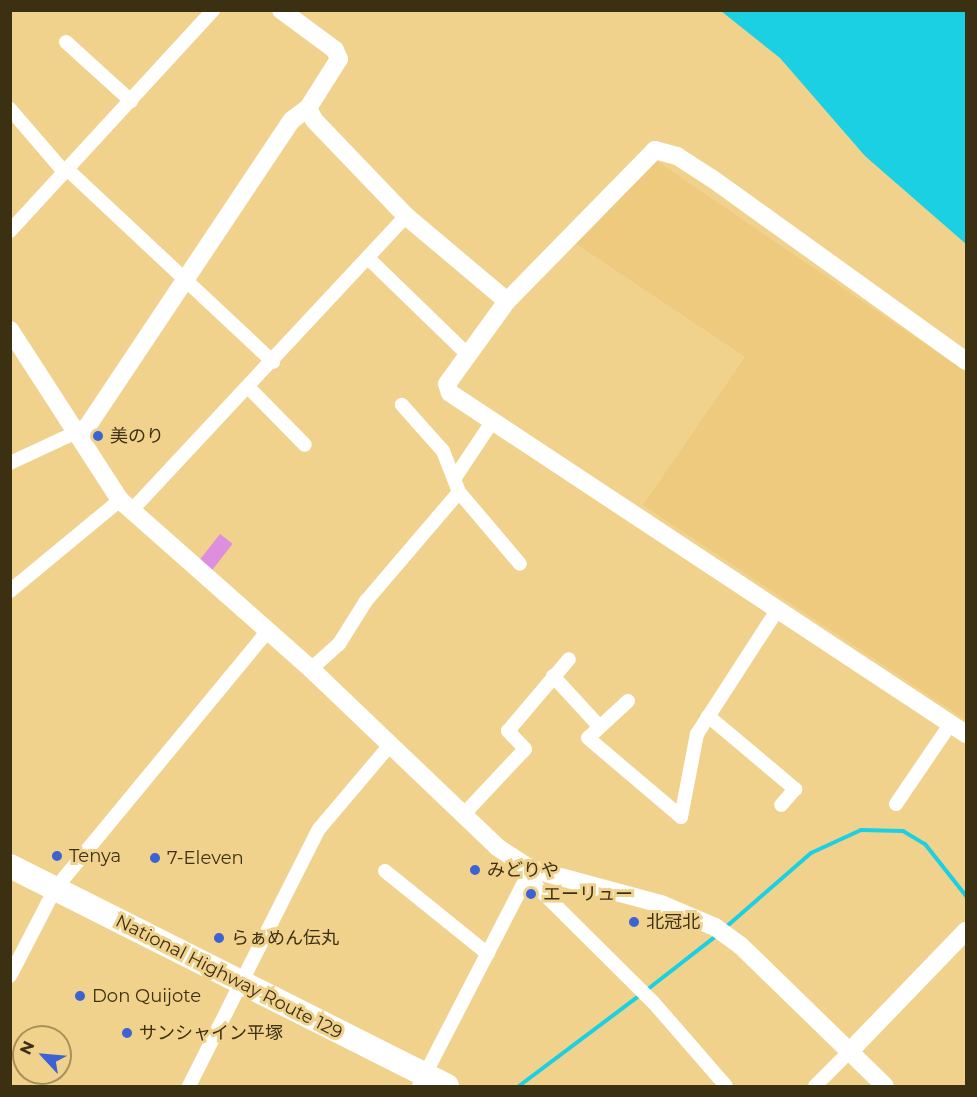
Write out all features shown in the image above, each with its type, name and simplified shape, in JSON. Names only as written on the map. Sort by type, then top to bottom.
[{"type":"highway","name":"National Highway Route 129","points":[[10,866],[52,896],[419,1083],[447,1086]]},
{"type":"highway","name":"National Highway Route 129","points":[[10,883],[52,896]]},
{"type":"street","points":[[10,231],[213,10]]},
{"type":"street","points":[[10,463],[87,427],[292,120],[308,108],[339,59],[335,50],[280,10]]},
{"type":"street","points":[[66,42],[131,101]]},
{"type":"street","points":[[308,108],[349,159],[406,216],[507,301]]},
{"type":"street","points":[[10,109],[66,172],[186,279],[273,362]]},
{"type":"street","points":[[966,361],[711,177],[664,151],[655,150],[507,301],[447,384],[450,393],[492,422],[966,734]]},
{"type":"street","points":[[10,591],[125,506],[273,362],[406,216]]},
{"type":"street","points":[[368,258],[468,355]]},
{"type":"street","points":[[10,330],[79,432],[125,506],[310,669],[497,847],[531,869],[661,904],[721,931],[885,1086]]},
{"type":"street","points":[[248,387],[305,445]]},
{"type":"street","points":[[402,405],[443,451],[450,471],[456,476],[459,492],[520,564]]},
{"type":"street","points":[[456,476],[492,422]]},
{"type":"street","points":[[310,669],[339,644],[366,601],[459,492]]},
{"type":"street","points":[[628,701],[588,738],[681,817],[697,734],[778,609]]},
{"type":"street","points":[[10,976],[52,896],[268,631]]},
{"type":"street","points":[[464,814],[525,749],[508,731],[569,659]]},
{"type":"street","points":[[554,676],[599,726]]},
{"type":"street","points":[[708,716],[795,789],[781,806]]},
{"type":"street","points":[[896,804],[951,723]]},
{"type":"street","points":[[189,1086],[319,829],[390,745]]},
{"type":"street","points":[[419,1083],[531,869]]},
{"type":"street","points":[[531,869],[536,886],[652,1002],[726,1086]]},
{"type":"street","points":[[385,872],[488,954]]},
{"type":"street","points":[[815,1086],[966,931]]},
{"type":"shaded area","points":[[654,159],[966,372],[966,720],[643,505],[745,357],[572,241]]},
{"type":"shaded area","points":[[220,534],[233,544],[211,571],[198,562]]},
{"type":"water","points":[[721,11],[965,11],[966,244],[865,156],[780,58]]},
{"type":"waterway","points":[[726,927],[811,853],[861,830],[903,831],[925,844],[966,896]]},
{"type":"waterway","points":[[648,989],[716,936]]},
{"type":"waterway","points":[[519,1086],[639,996]]},
{"type":"place","name":"美のり","points":[[98,436]]},
{"type":"place","name":"Tenya","points":[[57,856]]},
{"type":"place","name":"7-Eleven","points":[[155,858]]},
{"type":"place","name":"みどりや","points":[[475,870]]},
{"type":"place","name":"エーリュー","points":[[531,894]]},
{"type":"place","name":"北冠北","points":[[634,922]]},
{"type":"place","name":"らぁめん伝丸","points":[[219,938]]},
{"type":"place","name":"Don Quijote","points":[[80,996]]},
{"type":"place","name":"サンシャイン平塚","points":[[127,1033]]}]
